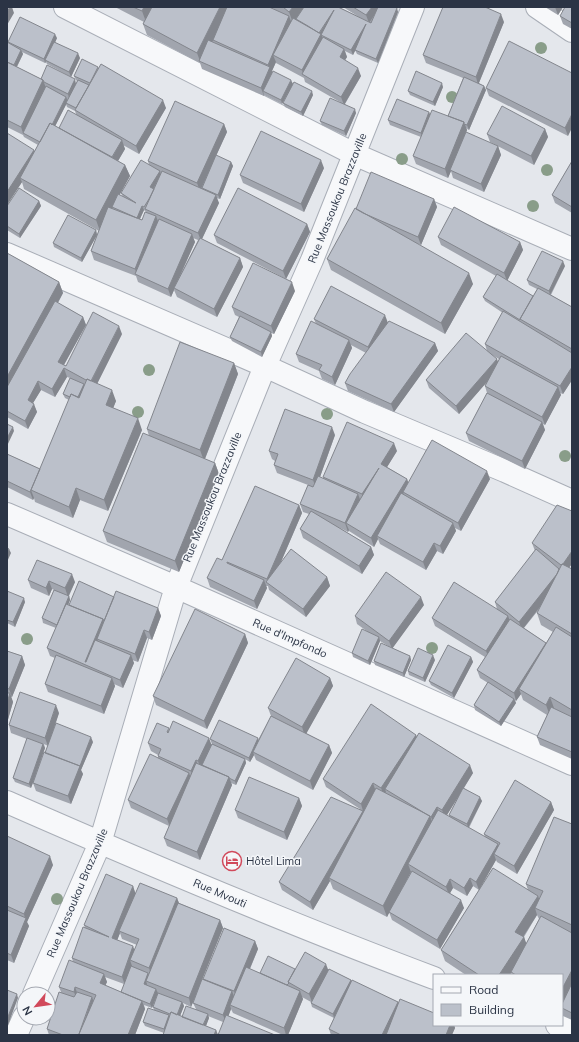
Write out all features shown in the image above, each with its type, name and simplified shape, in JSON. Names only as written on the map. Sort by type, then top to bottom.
[{"type":"street","points":[[65,7],[354,154],[572,249]]},
{"type":"street","name":"Rue Massoukou Brazzaville","points":[[37,986],[100,843],[176,588],[265,366],[312,260],[414,7]]},
{"type":"street","points":[[537,7],[572,31]]},
{"type":"street","points":[[7,254],[265,366],[365,412],[572,501]]},
{"type":"street","name":"Rue d'Impfondo","points":[[7,514],[572,764]]},
{"type":"street","name":"Rue Mvouti","points":[[7,802],[100,843],[350,947],[433,978]]},
{"type":"street","points":[[561,1026],[572,1030]]},
{"type":"building","points":[[133,7],[144,7],[142,11]]},
{"type":"building","points":[[152,7],[220,7],[197,53],[143,24]]},
{"type":"building","points":[[227,7],[269,7],[289,16],[268,65],[213,40]]},
{"type":"building","points":[[283,7],[293,7],[289,12]]},
{"type":"building","points":[[304,7],[338,7],[371,23],[378,7],[397,8],[376,59],[355,50],[366,24],[351,50],[321,35],[334,10],[319,33],[296,19]]},
{"type":"building","points":[[353,7],[372,7],[366,15]]},
{"type":"building","points":[[443,7],[485,7],[501,14],[476,77],[423,55]]},
{"type":"building","points":[[565,7],[572,7],[572,23],[560,16]]},
{"type":"building","points":[[20,17],[55,34],[44,59],[8,42]]},
{"type":"building","points":[[293,18],[321,34],[302,70],[273,55]]},
{"type":"building","points":[[323,37],[344,49],[340,57],[358,68],[341,97],[302,74]]},
{"type":"building","points":[[208,40],[270,67],[261,88],[199,61]]},
{"type":"building","points":[[509,41],[572,73],[572,114],[565,128],[486,88]]},
{"type":"building","points":[[7,42],[21,50],[14,65],[7,62]]},
{"type":"building","points":[[54,42],[78,53],[69,72],[45,60]]},
{"type":"building","points":[[82,59],[98,67],[90,83],[74,76]]},
{"type":"building","points":[[7,62],[43,80],[21,127],[7,120]]},
{"type":"building","points":[[101,64],[163,100],[136,146],[75,110]]},
{"type":"building","points":[[47,65],[75,79],[68,94],[41,79]]},
{"type":"building","points":[[273,71],[291,80],[281,100],[263,91]]},
{"type":"building","points":[[416,71],[442,83],[433,102],[408,91]]},
{"type":"building","points":[[464,77],[484,86],[467,125],[464,124],[464,122],[448,116]]},
{"type":"building","points":[[78,80],[89,85],[76,108],[66,103]]},
{"type":"building","points":[[294,82],[312,91],[301,112],[283,103]]},
{"type":"building","points":[[46,86],[66,97],[52,125],[50,123],[40,142],[23,133]]},
{"type":"building","points":[[330,98],[355,109],[344,131],[320,121]]},
{"type":"building","points":[[397,99],[429,112],[421,133],[388,120]]},
{"type":"building","points":[[175,101],[224,124],[197,183],[148,161]]},
{"type":"building","points":[[502,106],[545,129],[531,156],[487,134]]},
{"type":"building","points":[[68,110],[122,140],[112,157],[59,128]]},
{"type":"building","points":[[432,110],[464,122],[445,169],[413,156]]},
{"type":"building","points":[[50,123],[125,165],[96,220],[20,178]]},
{"type":"building","points":[[261,131],[321,160],[301,204],[240,175]]},
{"type":"building","points":[[466,132],[498,146],[481,184],[450,170]]},
{"type":"building","points":[[7,133],[34,150],[7,192]]},
{"type":"building","points":[[216,155],[231,162],[218,195],[202,188]]},
{"type":"building","points":[[141,160],[160,171],[150,187],[154,189],[144,207],[142,206],[137,218],[112,207],[118,194],[136,203],[121,193]]},
{"type":"building","points":[[572,161],[572,207],[552,195]]},
{"type":"building","points":[[162,171],[216,195],[198,233],[145,209]]},
{"type":"building","points":[[371,172],[434,199],[418,237],[356,209]]},
{"type":"building","points":[[19,188],[39,201],[19,234],[7,226],[7,206]]},
{"type":"building","points":[[238,188],[307,224],[283,271],[214,235]]},
{"type":"building","points":[[108,207],[142,220],[145,212],[156,216],[135,269],[91,251]]},
{"type":"building","points":[[454,207],[520,242],[504,273],[438,237]]},
{"type":"building","points":[[355,208],[469,273],[441,323],[327,259]]},
{"type":"building","points":[[68,215],[96,230],[81,258],[53,243]]},
{"type":"building","points":[[159,219],[192,234],[168,289],[135,274]]},
{"type":"building","points":[[200,238],[240,258],[214,309],[174,288]]},
{"type":"building","points":[[542,251],[563,261],[549,291],[527,280]]},
{"type":"building","points":[[7,253],[59,282],[7,377]]},
{"type":"building","points":[[253,263],[292,282],[271,326],[232,307]]},
{"type":"building","points":[[497,274],[533,296],[520,320],[483,297]]},
{"type":"building","points":[[331,286],[385,315],[368,347],[314,319]]},
{"type":"building","points":[[538,288],[572,307],[572,349],[520,319]]},
{"type":"building","points":[[55,301],[83,317],[58,362],[66,366],[93,312],[119,326],[91,381],[86,380],[64,368],[52,389],[38,381],[28,400],[34,404],[25,421],[7,411],[7,387]]},
{"type":"building","points":[[503,311],[572,353],[572,367],[560,386],[485,344]]},
{"type":"building","points":[[240,316],[271,332],[261,352],[230,337]]},
{"type":"building","points":[[311,321],[349,340],[332,377],[319,370],[322,365],[296,354]]},
{"type":"building","points":[[389,321],[435,343],[391,404],[345,383]]},
{"type":"building","points":[[466,333],[497,359],[456,406],[426,380]]},
{"type":"building","points":[[180,342],[234,363],[200,450],[147,429]]},
{"type":"building","points":[[501,356],[558,387],[542,417],[485,386]]},
{"type":"building","points":[[70,378],[84,384],[78,397],[71,394],[70,397],[63,394]]},
{"type":"building","points":[[87,379],[112,390],[106,405],[138,418],[104,500],[76,488],[69,507],[31,490],[71,394],[79,398]]},
{"type":"building","points":[[487,393],[542,422],[522,461],[466,433]]},
{"type":"building","points":[[285,409],[332,427],[313,480],[274,465],[278,454],[269,451]]},
{"type":"building","points":[[347,422],[394,443],[381,464],[407,479],[371,538],[346,523],[379,468],[362,494],[323,477]]},
{"type":"building","points":[[7,424],[13,427],[7,438]]},
{"type":"building","points":[[143,433],[215,463],[175,561],[103,531]]},
{"type":"building","points":[[432,440],[487,471],[458,523],[403,492]]},
{"type":"building","points":[[7,454],[40,469],[30,492],[7,481]]},
{"type":"building","points":[[318,476],[358,494],[345,523],[300,504],[308,485],[313,487]]},
{"type":"building","points":[[255,486],[299,505],[267,579],[227,562],[264,580],[254,601],[207,578],[217,558],[222,560]]},
{"type":"building","points":[[401,493],[453,523],[440,546],[434,543],[423,562],[377,536]]},
{"type":"building","points":[[557,505],[572,511],[572,551],[561,565],[532,543]]},
{"type":"building","points":[[311,511],[371,547],[359,566],[300,529]]},
{"type":"building","points":[[291,549],[327,577],[303,609],[266,582]]},
{"type":"building","points":[[536,549],[559,569],[557,574],[519,622],[495,602]]},
{"type":"building","points":[[37,560],[72,574],[65,588],[49,581],[46,588],[28,580]]},
{"type":"building","points":[[562,564],[572,569],[572,634],[537,613]]},
{"type":"building","points":[[386,572],[421,597],[389,641],[355,616]]},
{"type":"building","points":[[79,581],[114,597],[104,621],[103,619],[69,605]]},
{"type":"building","points":[[454,582],[508,616],[486,651],[432,618]]},
{"type":"building","points":[[54,590],[69,596],[57,625],[42,618]]},
{"type":"building","points":[[7,591],[24,598],[13,622],[7,620]]},
{"type":"building","points":[[116,591],[158,608],[149,632],[144,630],[135,654],[97,639]]},
{"type":"building","points":[[66,604],[103,619],[85,662],[95,640],[131,655],[120,680],[47,648]]},
{"type":"building","points":[[195,609],[245,634],[204,721],[153,696]]},
{"type":"building","points":[[510,619],[546,643],[514,693],[477,670]]},
{"type":"building","points":[[556,627],[572,637],[572,710],[550,697],[546,705],[519,689]]},
{"type":"building","points":[[362,629],[379,637],[368,661],[352,653]]},
{"type":"building","points":[[381,643],[410,656],[403,673],[374,661]]},
{"type":"building","points":[[448,645],[471,657],[452,693],[429,681]]},
{"type":"building","points":[[418,648],[433,655],[423,678],[408,671]]},
{"type":"building","points":[[7,651],[22,656],[9,689],[7,688]]},
{"type":"building","points":[[56,655],[112,678],[101,706],[45,684]]},
{"type":"building","points":[[296,658],[330,678],[302,727],[268,708]]},
{"type":"building","points":[[488,682],[514,699],[499,722],[474,705]]},
{"type":"building","points":[[20,692],[56,705],[45,738],[9,725]]},
{"type":"building","points":[[7,693],[10,693],[7,703]]},
{"type":"building","points":[[371,704],[416,735],[381,788],[373,783],[361,804],[323,779]]},
{"type":"building","points":[[551,707],[572,717],[572,752],[537,737]]},
{"type":"building","points":[[271,716],[329,745],[310,781],[253,752]]},
{"type":"building","points":[[219,720],[258,738],[249,758],[210,739]]},
{"type":"building","points":[[173,721],[209,738],[198,761],[196,760],[191,771],[158,756],[161,749],[148,743],[157,723],[169,728],[168,733]]},
{"type":"building","points":[[56,723],[91,737],[80,766],[45,753]]},
{"type":"building","points":[[419,733],[470,765],[442,810],[437,807],[431,817],[385,789]]},
{"type":"building","points":[[27,738],[43,744],[29,784],[13,778]]},
{"type":"building","points":[[212,744],[245,759],[235,781],[202,765]]},
{"type":"building","points":[[44,752],[80,766],[68,796],[33,783]]},
{"type":"building","points":[[150,754],[189,773],[167,819],[128,800]]},
{"type":"building","points":[[196,763],[229,777],[197,852],[164,838]]},
{"type":"building","points":[[249,777],[299,798],[284,832],[235,810]]},
{"type":"building","points":[[515,780],[551,802],[514,866],[494,854],[500,843],[484,834]]},
{"type":"building","points":[[376,788],[430,816],[383,906],[329,878]]},
{"type":"building","points":[[463,788],[480,797],[467,824],[449,815]]},
{"type":"building","points":[[331,797],[363,811],[310,902],[279,882]]},
{"type":"building","points":[[438,810],[498,844],[476,882],[470,878],[464,888],[450,879],[446,887],[408,864]]},
{"type":"building","points":[[554,817],[572,824],[572,925],[535,908],[543,891],[526,884]]},
{"type":"building","points":[[7,836],[50,856],[24,914],[7,906]]},
{"type":"building","points":[[493,868],[538,896],[515,932],[524,937],[500,974],[477,974],[441,950]]},
{"type":"building","points":[[412,871],[461,900],[437,940],[389,912]]},
{"type":"building","points":[[106,874],[133,886],[112,938],[133,946],[122,977],[72,958],[83,927],[109,937],[84,925]]},
{"type":"building","points":[[140,883],[177,898],[149,968],[130,960],[139,939],[119,931]]},
{"type":"building","points":[[178,903],[220,920],[189,998],[146,981]]},
{"type":"building","points":[[7,910],[26,918],[11,955],[7,953]]},
{"type":"building","points":[[541,916],[572,933],[572,970],[563,987],[563,974],[514,974],[511,972]]},
{"type":"building","points":[[224,928],[255,941],[234,991],[203,979]]},
{"type":"building","points":[[305,952],[326,964],[309,994],[288,982]]},
{"type":"building","points":[[268,956],[295,969],[287,985],[260,973]]},
{"type":"building","points":[[69,960],[104,974],[100,983],[142,1001],[128,1035],[63,1035],[47,1029],[48,1026],[56,1026],[56,1001],[59,992],[74,997],[77,992],[92,997],[79,1034],[96,995],[75,987],[74,992],[59,987]]},
{"type":"building","points":[[131,966],[148,973],[144,984],[156,989],[150,1004],[121,992]]},
{"type":"building","points":[[246,967],[300,991],[284,1028],[230,1005]]},
{"type":"building","points":[[329,969],[351,980],[333,1014],[311,1003]]},
{"type":"building","points":[[202,979],[232,991],[223,1015],[193,1003]]},
{"type":"building","points":[[352,980],[398,1002],[382,1035],[341,1035],[329,1029]]},
{"type":"building","points":[[572,983],[572,1013],[563,1008],[563,1002]]},
{"type":"building","points":[[7,990],[16,994],[16,996],[7,1019]]},
{"type":"building","points":[[158,993],[182,1002],[177,1015],[171,1012],[170,1014],[153,1007]]},
{"type":"building","points":[[400,999],[433,1013],[433,1026],[450,1026],[446,1035],[386,1035]]},
{"type":"building","points":[[186,1006],[208,1014],[203,1025],[182,1017]]},
{"type":"building","points":[[148,1008],[169,1015],[164,1029],[143,1022]]},
{"type":"building","points":[[171,1012],[216,1030],[214,1035],[163,1035]]},
{"type":"building","points":[[226,1015],[275,1035],[218,1035]]},
{"type":"place","name":"Hôtel Lima","points":[[232,861]]}]
